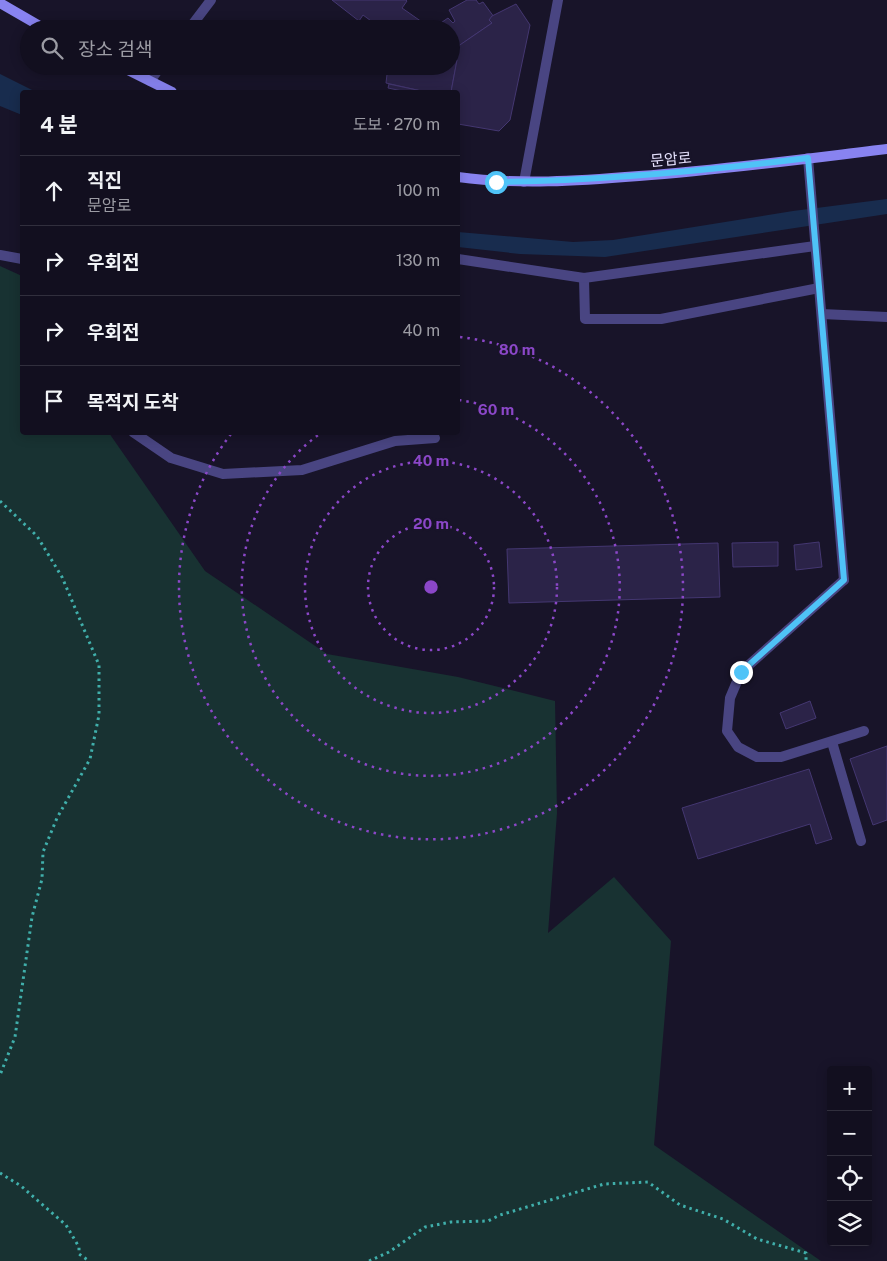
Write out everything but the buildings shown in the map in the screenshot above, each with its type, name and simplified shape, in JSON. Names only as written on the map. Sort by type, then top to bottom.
[{"type":"street","points":[[196,20],[211,0]]},
{"type":"street","points":[[524,182],[558,0]]},
{"type":"street","points":[[0,3],[29,20]]},
{"type":"street","points":[[138,75],[168,90]]},
{"type":"street","points":[[150,81],[154,75]]},
{"type":"street","name":"문암로","points":[[460,177],[496,182],[572,182],[709,171],[887,148]]},
{"type":"street","points":[[808,158],[844,580],[741,672],[730,698],[727,731],[738,747],[757,757],[781,757],[864,731]]},
{"type":"street","points":[[460,259],[584,278],[815,246]]},
{"type":"street","points":[[0,255],[20,259]]},
{"type":"street","points":[[584,278],[585,319],[661,319],[819,288]]},
{"type":"street","points":[[822,314],[887,317]]},
{"type":"street","points":[[138,435],[172,458],[223,474],[302,470],[395,441],[435,438]]},
{"type":"street","points":[[832,742],[861,841]]},
{"type":"path","points":[[0,501],[37,536],[62,577],[91,641],[99,664],[99,716],[90,759],[57,818],[43,852],[42,879],[32,917],[15,1037],[0,1074]]},
{"type":"path","points":[[0,1173],[21,1186],[66,1224],[78,1246],[79,1254],[89,1261]]},
{"type":"path","points":[[368,1261],[389,1252],[426,1227],[451,1222],[488,1221],[500,1214],[604,1184],[648,1182],[680,1205],[723,1219],[757,1239],[806,1254],[806,1261]]},
{"type":"green space","points":[[0,266],[20,275],[20,435],[110,435],[205,571],[327,654],[458,677],[555,701],[557,813],[548,933],[614,877],[671,941],[654,1145],[821,1261],[0,1261]]},
{"type":"water","points":[[0,74],[32,90],[20,90],[20,114],[0,106]]},
{"type":"water","points":[[887,199],[887,214],[605,257],[520,254],[460,247],[460,232],[573,242],[613,240],[793,211]]},
{"type":"route","points":[[496,182],[572,182],[709,171],[808,158],[844,580],[741,672]]}]
